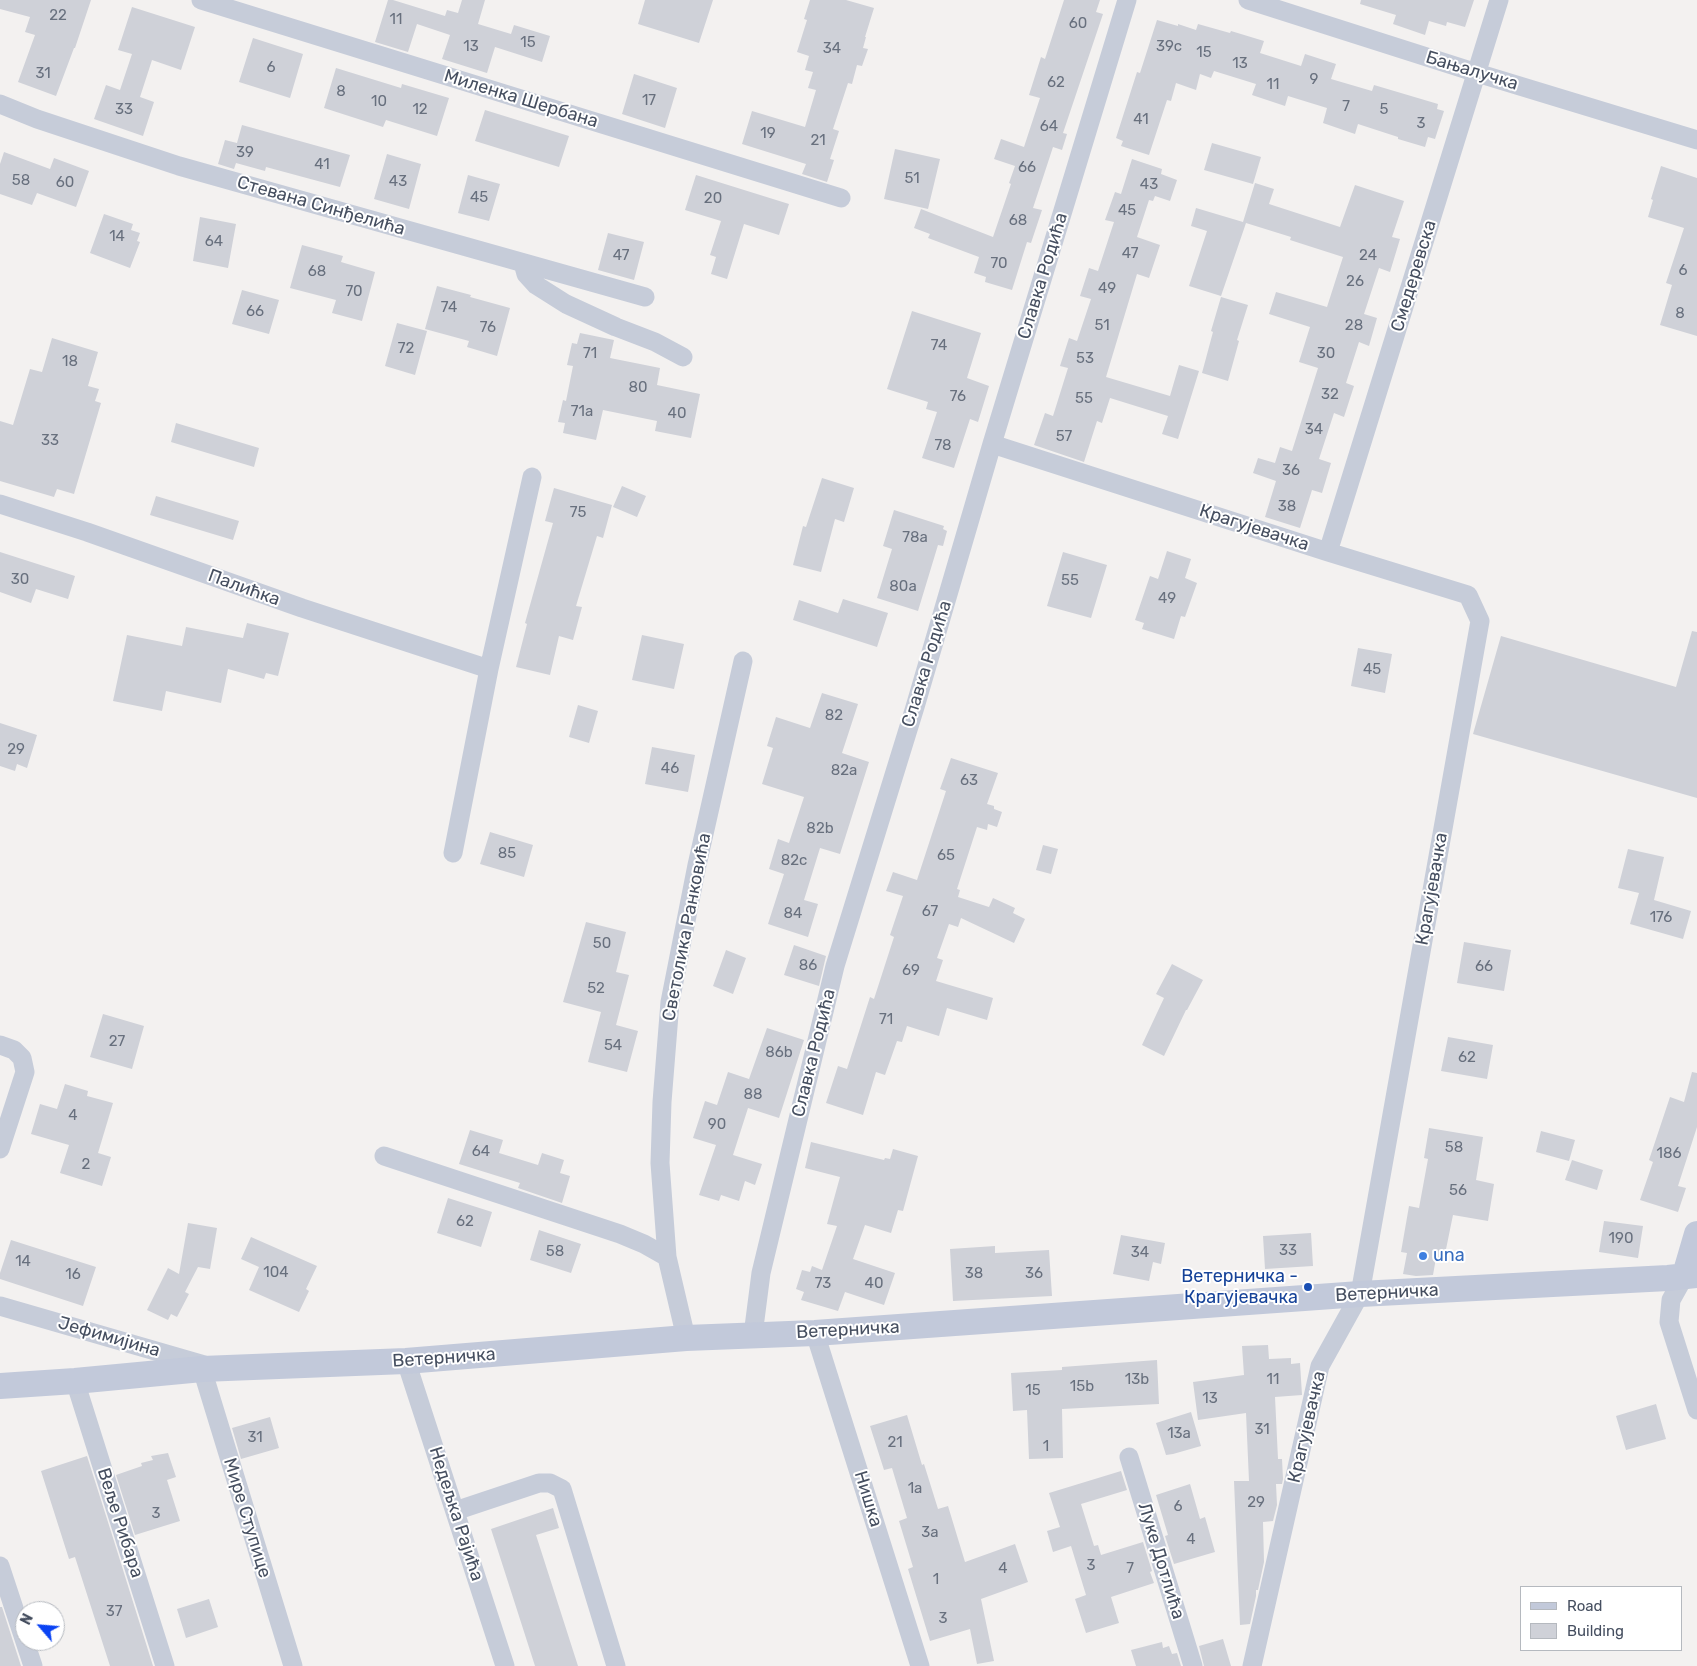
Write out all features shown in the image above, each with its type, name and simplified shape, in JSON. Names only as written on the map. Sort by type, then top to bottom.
[{"type":"street","name":"Миленка Шербана","points":[[201,0],[840,198]]},
{"type":"street","name":"Славка Родића","points":[[753,1334],[761,1273],[834,966],[915,707],[992,444],[1127,0]]},
{"type":"street","name":"Бањалучка","points":[[1248,0],[1477,73],[1697,140]]},
{"type":"street","name":"Смедеревска","points":[[1328,552],[1499,0]]},
{"type":"street","name":"Стевана Синђелића","points":[[0,104],[37,119],[179,166],[645,297]]},
{"type":"street","points":[[523,263],[526,274],[536,284],[566,304],[616,327],[655,342],[683,357]]},
{"type":"street","name":"Крагујевачка","points":[[992,444],[1468,596],[1480,621],[1360,1294],[1320,1366],[1252,1666]]},
{"type":"street","points":[[453,853],[490,669],[532,476]]},
{"type":"street","name":"Палићка","points":[[0,504],[87,532],[302,608],[490,669]]},
{"type":"street","name":"Светолика Ранковића","points":[[686,1338],[667,1257],[660,1163],[662,1102],[670,1002],[697,865],[743,662]]},
{"type":"street","points":[[0,1045],[14,1050],[22,1058],[25,1072],[0,1149]]},
{"type":"street","points":[[384,1156],[620,1234],[644,1244],[667,1257]]},
{"type":"street","points":[[1697,1234],[1691,1275],[1671,1300],[1669,1322],[1697,1410]]},
{"type":"street","name":"Ветерничка","points":[[0,1386],[210,1369],[406,1361],[686,1338],[815,1333],[1360,1294],[1691,1275]]},
{"type":"street","name":"Јефимијина","points":[[0,1306],[210,1369]]},
{"type":"street","name":"Нишка","points":[[815,1333],[920,1666]]},
{"type":"street","name":"Недељка Рајића","points":[[406,1361],[505,1666]]},
{"type":"street","name":"Мире Ступице","points":[[210,1369],[293,1666]]},
{"type":"street","name":"Веље Рибара","points":[[75,1381],[165,1666]]},
{"type":"street","name":"Луке Дотлића","points":[[1129,1457],[1193,1666]]},
{"type":"street","points":[[455,1511],[539,1483],[550,1482],[562,1489],[616,1666]]},
{"type":"street","points":[[0,1566],[33,1666]]},
{"type":"building","points":[[0,0],[91,0],[56,96],[18,82],[35,35],[25,32],[30,17],[0,9]]},
{"type":"building","points":[[388,0],[445,16],[447,10],[458,13],[462,0],[485,0],[478,24],[511,34],[514,25],[550,36],[542,62],[495,47],[487,73],[442,59],[450,35],[417,24],[408,52],[375,42]]},
{"type":"building","points":[[645,0],[713,0],[699,43],[638,24]]},
{"type":"building","points":[[810,0],[846,0],[874,8],[863,48],[868,49],[862,66],[857,65],[852,84],[848,83],[833,129],[839,131],[830,159],[834,160],[827,182],[802,174],[806,164],[742,144],[752,111],[805,127],[816,90],[808,88],[813,72],[805,70],[809,56],[797,52],[807,20],[804,19]]},
{"type":"building","points":[[1064,0],[1100,0],[1096,12],[1103,14],[1063,133],[1067,134],[1062,150],[1053,147],[1033,208],[1042,210],[1031,243],[1027,242],[1012,290],[985,282],[986,277],[974,273],[979,257],[928,238],[930,234],[914,228],[921,209],[993,237],[1011,184],[1009,183],[1015,166],[994,159],[1001,139],[1024,147],[1040,98],[1029,95],[1041,57],[1045,59]]},
{"type":"building","points":[[1361,0],[1474,0],[1465,27],[1447,22],[1446,26],[1429,21],[1425,35],[1393,24],[1396,15],[1360,4]]},
{"type":"building","points":[[132,7],[195,27],[181,70],[152,60],[140,97],[154,102],[143,136],[94,119],[106,85],[120,90],[132,54],[118,50]]},
{"type":"building","points":[[1157,20],[1196,30],[1198,24],[1230,33],[1231,31],[1264,41],[1260,53],[1301,66],[1305,54],[1336,64],[1331,79],[1372,91],[1374,85],[1438,104],[1437,109],[1444,111],[1435,139],[1428,137],[1425,147],[1358,124],[1355,134],[1323,123],[1327,108],[1288,96],[1285,106],[1252,95],[1256,84],[1214,71],[1211,78],[1200,74],[1196,90],[1176,83],[1171,101],[1167,100],[1149,155],[1121,146],[1123,141],[1116,138],[1137,72],[1140,73]]},
{"type":"building","points":[[253,38],[303,54],[290,98],[239,82]]},
{"type":"building","points":[[336,68],[401,88],[402,84],[449,98],[437,136],[386,120],[383,127],[324,108]]},
{"type":"building","points":[[634,74],[677,88],[665,128],[622,114]]},
{"type":"building","points":[[485,110],[569,136],[559,167],[475,141]]},
{"type":"building","points":[[242,125],[350,155],[340,187],[266,167],[265,171],[236,163],[234,169],[218,164],[225,140],[237,143]]},
{"type":"building","points":[[1212,143],[1261,157],[1253,184],[1204,170]]},
{"type":"building","points":[[895,149],[940,159],[928,209],[884,199]]},
{"type":"building","points":[[4,152],[50,169],[54,158],[89,171],[76,207],[37,193],[32,205],[0,194],[0,164]]},
{"type":"building","points":[[387,154],[421,164],[409,209],[374,199]]},
{"type":"building","points":[[1132,159],[1162,169],[1161,174],[1177,180],[1170,201],[1155,196],[1153,201],[1149,200],[1137,237],[1160,245],[1149,278],[1137,274],[1106,377],[1170,396],[1179,365],[1199,371],[1178,439],[1162,434],[1168,416],[1110,398],[1102,423],[1097,421],[1084,462],[1034,445],[1045,413],[1053,416],[1068,368],[1060,366],[1069,338],[1077,341],[1091,299],[1080,296],[1089,268],[1098,271],[1114,222],[1105,220],[1115,192],[1121,194]]},
{"type":"building","points":[[1661,166],[1697,178],[1697,336],[1660,325],[1672,285],[1666,283],[1684,228],[1648,217],[1653,200],[1651,199]]},
{"type":"building","points":[[468,175],[500,184],[489,221],[458,213]]},
{"type":"building","points":[[696,175],[789,204],[779,235],[744,224],[727,279],[711,274],[716,257],[710,255],[721,221],[685,210]]},
{"type":"building","points":[[1255,183],[1274,189],[1269,204],[1340,227],[1355,185],[1404,201],[1392,237],[1400,239],[1390,272],[1379,268],[1364,314],[1377,318],[1369,346],[1359,342],[1346,383],[1354,386],[1344,417],[1334,413],[1319,459],[1331,463],[1322,493],[1312,490],[1300,528],[1265,517],[1276,481],[1253,473],[1258,458],[1275,463],[1280,447],[1292,451],[1318,368],[1299,362],[1310,327],[1269,314],[1276,292],[1327,307],[1343,257],[1290,240],[1291,237],[1246,223],[1221,296],[1189,286],[1207,231],[1191,226],[1196,208],[1243,222]]},
{"type":"building","points":[[104,214],[133,224],[131,230],[140,233],[137,241],[140,242],[130,268],[90,253]]},
{"type":"building","points":[[200,217],[236,224],[228,268],[193,261]]},
{"type":"building","points":[[608,233],[644,242],[634,280],[598,270]]},
{"type":"building","points":[[302,245],[343,256],[341,262],[375,272],[362,321],[332,313],[336,300],[290,288]]},
{"type":"building","points":[[437,286],[510,308],[497,356],[467,347],[469,341],[425,329]]},
{"type":"building","points":[[242,290],[279,300],[269,334],[232,324]]},
{"type":"building","points":[[1221,297],[1248,305],[1237,340],[1239,341],[1228,381],[1202,373]]},
{"type":"building","points":[[912,311],[981,333],[967,378],[989,386],[978,422],[970,419],[954,468],[922,458],[937,412],[926,409],[928,402],[887,389]]},
{"type":"building","points":[[397,323],[427,331],[415,375],[385,366]]},
{"type":"building","points":[[580,333],[614,340],[610,358],[660,368],[657,385],[700,394],[691,438],[655,431],[657,421],[603,410],[596,440],[563,433],[565,423],[558,422],[563,400],[566,401],[573,366],[567,365],[572,343],[577,344]]},
{"type":"building","points":[[52,338],[98,352],[88,386],[99,389],[95,401],[101,403],[74,494],[57,489],[54,497],[0,481],[0,421],[13,425],[30,369],[42,372]]},
{"type":"building","points":[[176,423],[259,448],[254,467],[171,442]]},
{"type":"building","points":[[822,478],[854,488],[844,522],[835,519],[821,572],[793,565],[803,526],[806,527]]},
{"type":"building","points":[[622,486],[646,496],[637,517],[613,507]]},
{"type":"building","points":[[554,488],[612,505],[603,538],[597,536],[576,606],[582,607],[573,640],[559,636],[550,675],[516,667],[527,624],[525,623],[553,523],[545,521]]},
{"type":"building","points":[[156,496],[239,521],[233,540],[150,515]]},
{"type":"building","points":[[894,510],[944,526],[943,529],[947,531],[943,546],[938,545],[918,611],[877,598],[892,549],[883,546]]},
{"type":"building","points":[[1167,551],[1191,559],[1185,578],[1197,583],[1185,617],[1181,616],[1174,639],[1142,629],[1144,623],[1135,620],[1150,576],[1158,579]]},
{"type":"building","points":[[0,552],[75,576],[68,599],[36,589],[31,603],[0,592]]},
{"type":"building","points":[[1063,552],[1107,565],[1091,618],[1047,606]]},
{"type":"building","points":[[843,599],[888,613],[877,647],[793,620],[799,600],[838,613]]},
{"type":"building","points":[[247,623],[289,633],[278,676],[266,673],[264,679],[228,669],[221,703],[166,691],[162,711],[113,701],[127,635],[182,646],[186,627],[243,638]]},
{"type":"building","points":[[1692,631],[1697,632],[1697,798],[1473,734],[1501,636],[1676,687]]},
{"type":"building","points":[[642,635],[684,644],[674,689],[632,680]]},
{"type":"building","points":[[1358,648],[1392,654],[1385,693],[1351,686]]},
{"type":"building","points":[[822,693],[858,704],[842,753],[869,762],[840,854],[820,848],[804,900],[818,904],[808,937],[768,924],[784,874],[769,869],[778,839],[789,843],[804,797],[762,784],[773,748],[767,746],[776,717],[810,728]]},
{"type":"building","points":[[578,705],[598,711],[589,743],[569,737]]},
{"type":"building","points":[[0,723],[37,735],[27,768],[17,764],[15,771],[0,766]]},
{"type":"building","points":[[652,747],[695,755],[688,792],[645,784]]},
{"type":"building","points":[[951,758],[998,773],[987,804],[994,806],[994,809],[1002,812],[997,827],[988,824],[987,830],[977,827],[957,889],[960,890],[958,897],[989,907],[993,898],[1015,908],[1013,913],[1025,919],[1014,943],[961,918],[958,927],[949,924],[937,958],[943,960],[936,981],[993,998],[987,1020],[947,1008],[939,1036],[907,1026],[902,1042],[897,1041],[885,1075],[876,1072],[863,1115],[826,1103],[838,1066],[847,1069],[870,997],[874,999],[894,937],[890,935],[903,896],[886,891],[893,872],[917,880],[946,791],[940,789]]},
{"type":"building","points":[[490,832],[533,845],[524,877],[480,864]]},
{"type":"building","points":[[1043,845],[1058,849],[1051,874],[1036,870]]},
{"type":"building","points":[[1628,849],[1664,857],[1654,900],[1691,911],[1683,939],[1630,924],[1639,893],[1618,888]]},
{"type":"building","points":[[586,922],[626,932],[616,972],[629,975],[616,1025],[638,1031],[627,1072],[588,1062],[601,1012],[563,1002]]},
{"type":"building","points":[[1464,942],[1511,950],[1504,991],[1457,983]]},
{"type":"building","points":[[794,945],[826,956],[819,986],[784,975]]},
{"type":"building","points":[[726,950],[746,958],[733,994],[713,986]]},
{"type":"building","points":[[1172,964],[1203,980],[1164,1056],[1142,1045],[1164,998],[1156,994]]},
{"type":"building","points":[[103,1014],[144,1026],[132,1069],[90,1057]]},
{"type":"building","points":[[767,1028],[804,1040],[779,1118],[748,1108],[733,1155],[762,1164],[755,1185],[745,1181],[739,1201],[721,1195],[719,1201],[699,1195],[716,1145],[693,1138],[705,1101],[717,1105],[728,1072],[749,1079]]},
{"type":"building","points":[[1448,1037],[1493,1045],[1487,1079],[1441,1071]]},
{"type":"building","points":[[1692,1072],[1697,1073],[1697,1127],[1678,1186],[1686,1188],[1678,1212],[1640,1200],[1653,1162],[1649,1160],[1670,1097],[1684,1102]]},
{"type":"building","points":[[65,1084],[88,1091],[87,1096],[113,1103],[98,1153],[111,1157],[102,1186],[60,1173],[69,1145],[31,1134],[40,1104],[57,1109]]},
{"type":"building","points":[[1429,1128],[1483,1137],[1476,1180],[1494,1184],[1488,1221],[1453,1215],[1444,1259],[1436,1258],[1433,1275],[1416,1276],[1403,1274],[1407,1253],[1401,1252],[1409,1206],[1419,1208],[1428,1159],[1424,1158]]},
{"type":"building","points":[[470,1130],[503,1140],[499,1153],[538,1165],[542,1153],[564,1160],[560,1173],[570,1176],[562,1203],[518,1188],[520,1183],[459,1164]]},
{"type":"building","points":[[1541,1131],[1575,1140],[1569,1161],[1536,1152]]},
{"type":"building","points":[[811,1142],[884,1160],[885,1158],[890,1159],[893,1149],[918,1156],[903,1211],[898,1210],[891,1233],[865,1225],[853,1259],[895,1273],[884,1305],[845,1292],[838,1311],[801,1300],[804,1292],[796,1289],[802,1270],[810,1272],[812,1266],[822,1270],[837,1226],[827,1224],[840,1177],[805,1168]]},
{"type":"building","points":[[1572,1160],[1603,1170],[1597,1190],[1565,1180]]},
{"type":"building","points":[[448,1198],[492,1212],[481,1247],[437,1233]]},
{"type":"building","points":[[1604,1221],[1643,1226],[1638,1258],[1599,1252]]},
{"type":"building","points":[[188,1223],[217,1228],[210,1269],[198,1267],[185,1292],[189,1294],[177,1317],[171,1314],[168,1320],[147,1310],[168,1268],[179,1274]]},
{"type":"building","points":[[539,1230],[581,1244],[571,1273],[530,1260]]},
{"type":"building","points":[[1311,1233],[1313,1266],[1265,1269],[1263,1236]]},
{"type":"building","points":[[1121,1235],[1165,1243],[1161,1264],[1153,1262],[1149,1281],[1113,1274]]},
{"type":"building","points":[[251,1237],[317,1266],[306,1289],[309,1291],[299,1312],[249,1290],[259,1267],[241,1259]]},
{"type":"building","points":[[11,1240],[96,1267],[83,1306],[0,1279],[0,1273]]},
{"type":"building","points":[[995,1246],[995,1253],[1049,1250],[1052,1296],[953,1301],[950,1249]]},
{"type":"building","points":[[1268,1345],[1269,1359],[1291,1358],[1291,1364],[1300,1363],[1302,1395],[1275,1397],[1278,1459],[1282,1459],[1283,1479],[1282,1484],[1276,1484],[1277,1505],[1273,1521],[1263,1522],[1264,1562],[1258,1590],[1256,1590],[1250,1624],[1240,1625],[1234,1481],[1249,1481],[1246,1413],[1198,1420],[1193,1382],[1244,1375],[1242,1346]]},
{"type":"building","points":[[1157,1360],[1159,1404],[1062,1409],[1063,1458],[1029,1459],[1027,1410],[1013,1411],[1011,1373],[1062,1370],[1062,1367]]},
{"type":"building","points":[[1656,1404],[1666,1439],[1626,1450],[1616,1416]]},
{"type":"building","points":[[1191,1412],[1201,1446],[1166,1455],[1156,1423]]},
{"type":"building","points":[[907,1415],[938,1509],[948,1506],[965,1562],[1015,1544],[1028,1582],[981,1599],[994,1661],[977,1664],[970,1629],[930,1641],[908,1569],[913,1567],[899,1521],[907,1518],[892,1468],[884,1470],[870,1426]]},
{"type":"building","points":[[270,1417],[279,1448],[241,1459],[232,1428]]},
{"type":"building","points":[[168,1453],[176,1477],[167,1480],[180,1521],[135,1535],[116,1475],[142,1466],[141,1463],[153,1460],[151,1456]]},
{"type":"building","points":[[87,1456],[153,1666],[110,1666],[75,1557],[69,1559],[41,1471]]},
{"type":"building","points":[[1121,1471],[1127,1490],[1081,1504],[1094,1546],[1098,1545],[1101,1555],[1143,1542],[1154,1583],[1111,1597],[1119,1623],[1086,1633],[1075,1599],[1086,1595],[1071,1546],[1053,1552],[1047,1531],[1060,1527],[1049,1493]]},
{"type":"building","points":[[1190,1484],[1200,1519],[1205,1517],[1215,1552],[1174,1564],[1165,1536],[1168,1535],[1156,1495]]},
{"type":"building","points":[[553,1508],[559,1528],[536,1535],[578,1666],[535,1666],[491,1529]]},
{"type":"building","points":[[209,1599],[218,1627],[186,1638],[177,1609]]},
{"type":"building","points":[[0,1607],[2,1607],[21,1666],[0,1666]]},
{"type":"building","points":[[1223,1639],[1231,1666],[1204,1666],[1199,1646]]},
{"type":"building","points":[[1162,1642],[1163,1648],[1169,1646],[1172,1654],[1177,1653],[1181,1666],[1136,1666],[1131,1650]]},
{"type":"place","name":"una","points":[[1423,1256]]},
{"type":"place","name":"Ветерничка - Крагујевачка","points":[[1308,1287]]}]
